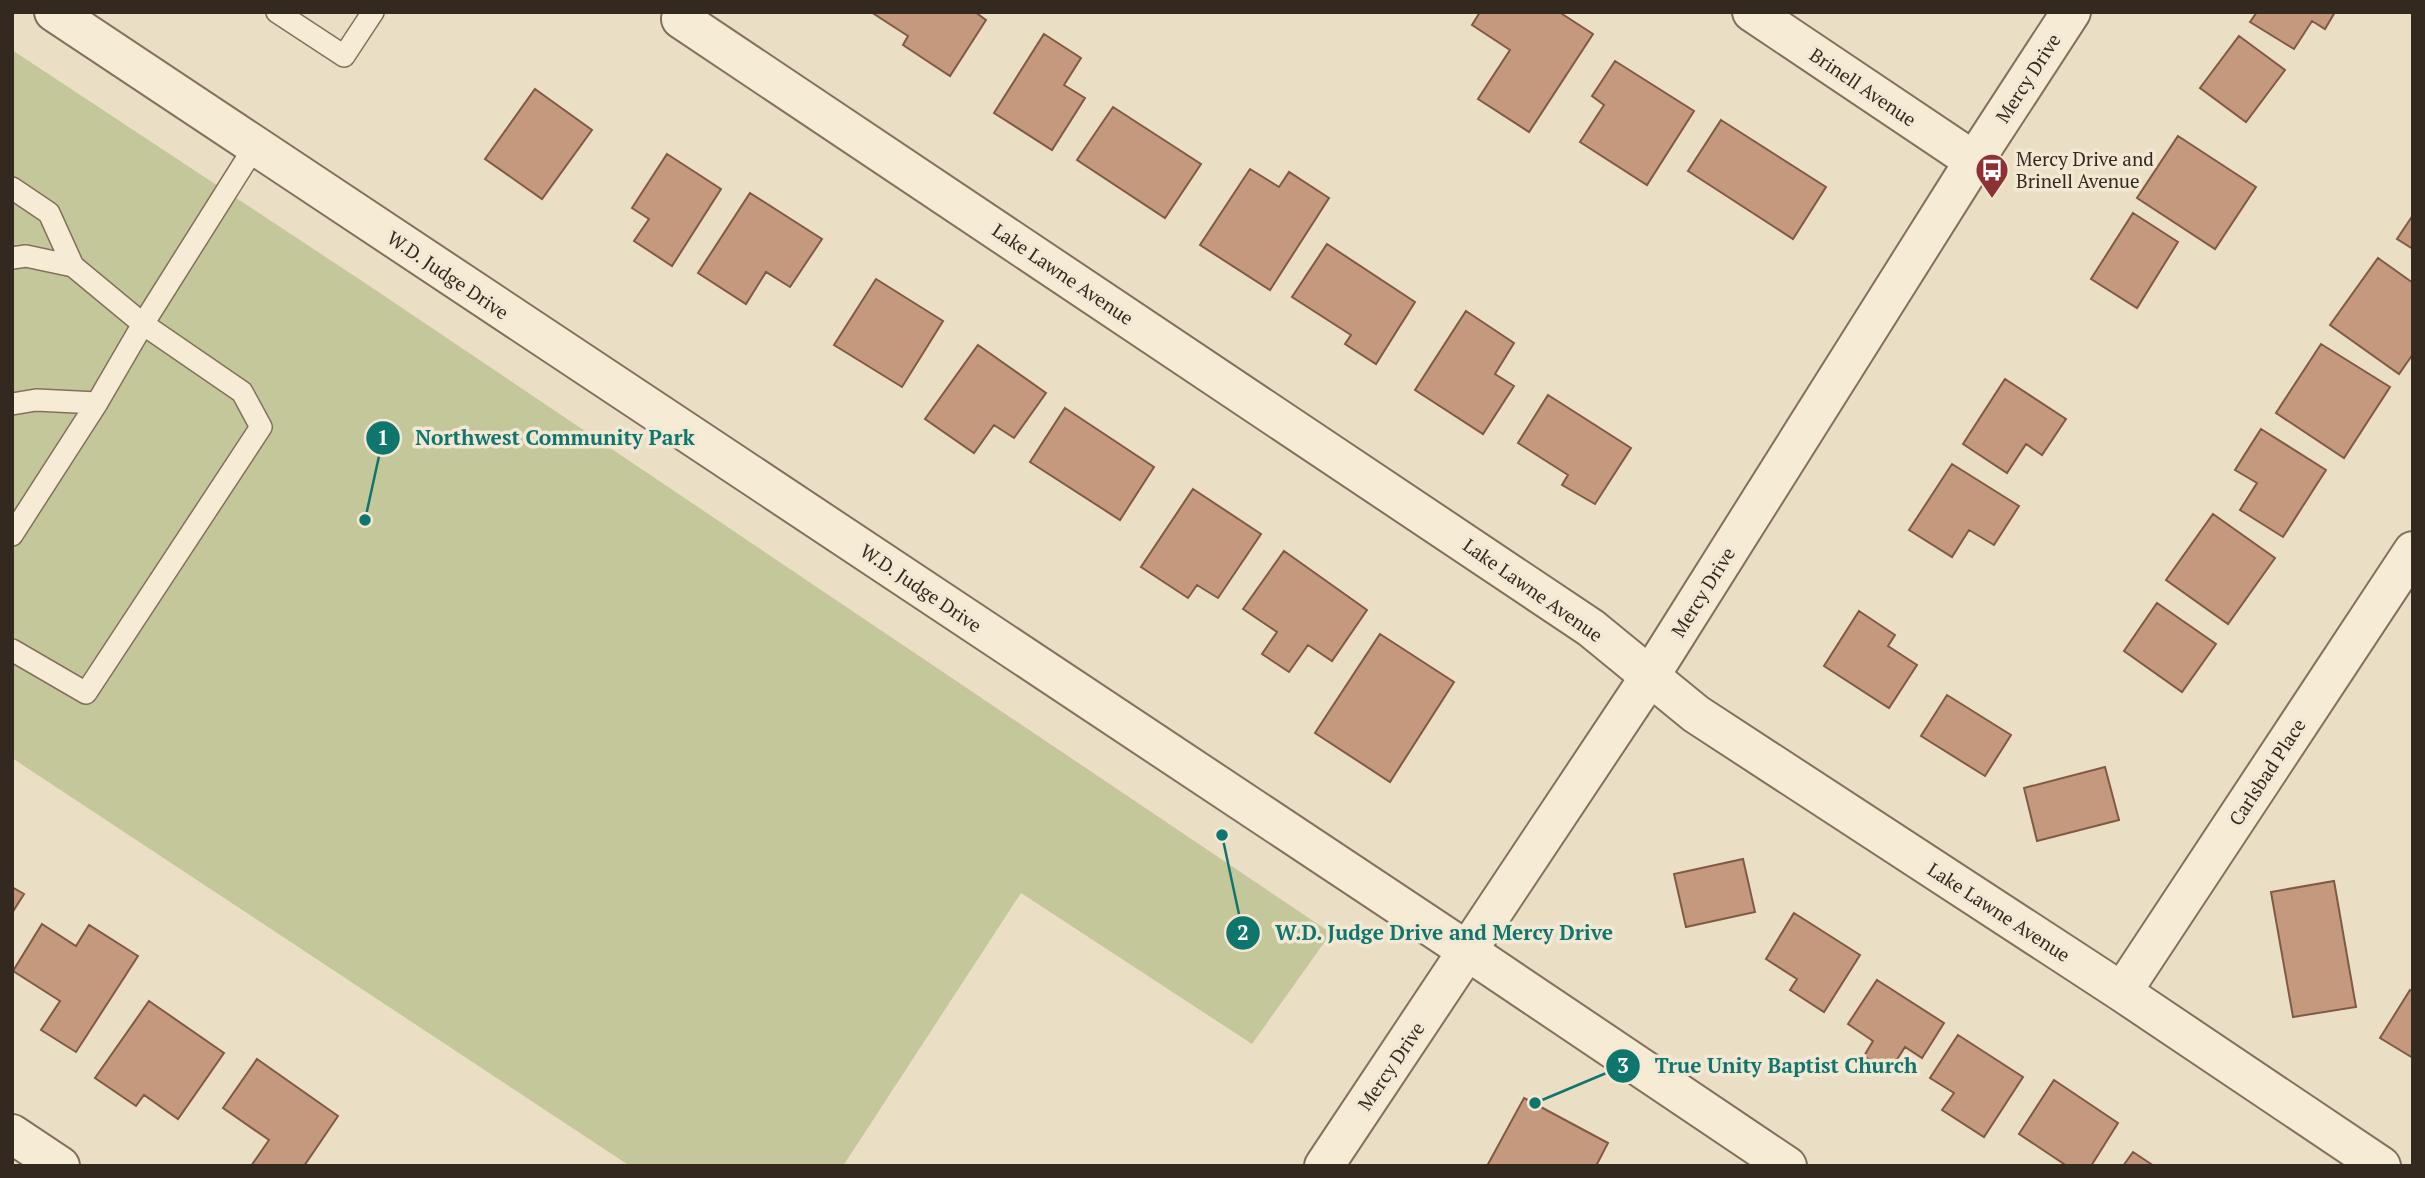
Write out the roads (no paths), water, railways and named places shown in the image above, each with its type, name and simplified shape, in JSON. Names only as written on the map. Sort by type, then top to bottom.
[{"type":"street","name":"W.D. Judge Drive","points":[[54,12],[1787,1166]]},
{"type":"street","name":"Brinell Avenue","points":[[1752,12],[1973,161]]},
{"type":"street","name":"Mercy Drive","points":[[1324,1166],[1650,676],[1973,161],[2071,12]]},
{"type":"street","name":"Lake Lawne Avenue","points":[[681,19],[1591,628],[1696,714],[2122,992],[2381,1166]]},
{"type":"street","name":"Carlsbad Place","points":[[2122,992],[2413,551]]},
{"type":"street","points":[[12,1134],[60,1166]]},
{"type":"lane","points":[[277,12],[344,56],[373,12]]},
{"type":"lane","points":[[12,535],[255,146]]},
{"type":"lane","points":[[12,188],[49,213],[73,266],[143,324],[243,392],[261,427],[86,693],[12,650]]},
{"type":"lane","points":[[12,258],[26,256],[73,266]]},
{"type":"lane","points":[[12,404],[36,400],[97,402]]},
{"type":"place","name":"Mercy Drive and Brinell Avenue","points":[[1992,200]]},
{"type":"place","name":"Northwest Community Park","points":[[365,520]]},
{"type":"place","name":"W.D. Judge Drive and Mercy Drive","points":[[1222,835]]},
{"type":"place","name":"True Unity Baptist Church","points":[[1535,1103]]}]
